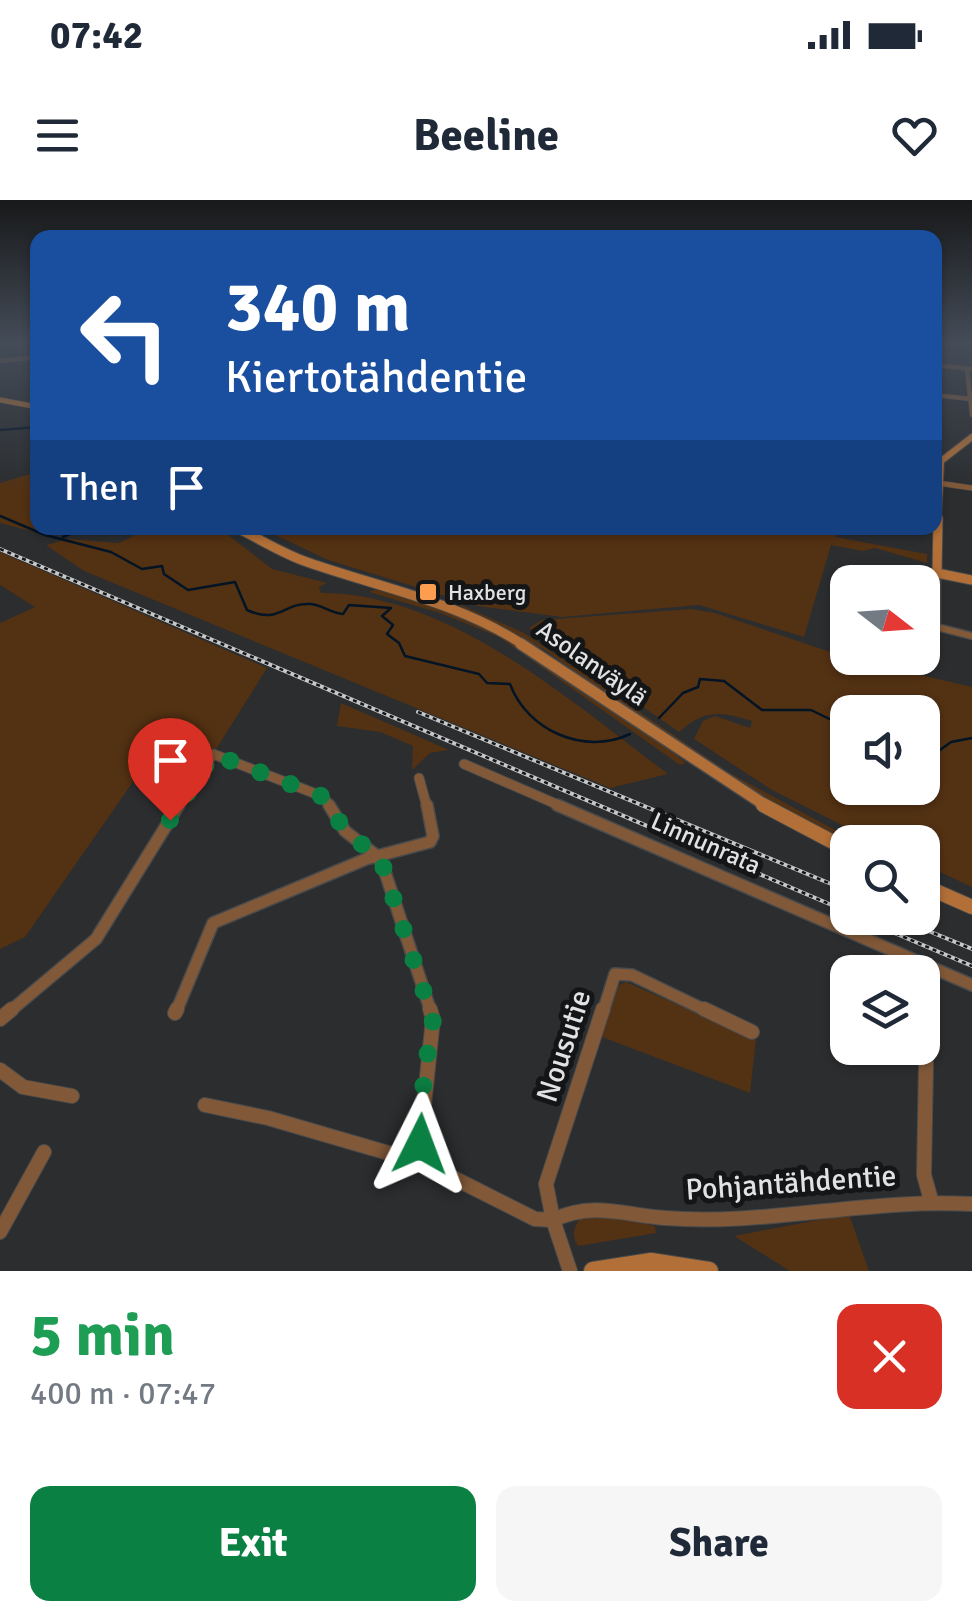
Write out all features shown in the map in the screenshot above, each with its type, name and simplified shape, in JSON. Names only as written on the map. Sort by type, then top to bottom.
[{"type":"main road","points":[[0,400],[30,406]]},
{"type":"main road","points":[[942,460],[972,437]]},
{"type":"main road","name":"Asolanväylä","points":[[251,535],[304,562],[449,606],[511,635],[696,764],[830,840]]},
{"type":"main road","points":[[938,535],[938,565]]},
{"type":"main road","points":[[940,573],[972,580]]},
{"type":"main road","points":[[940,893],[972,907]]},
{"type":"main road","points":[[592,1271],[636,1262],[693,1265],[709,1271]]},
{"type":"street","points":[[942,395],[970,396],[972,415]]},
{"type":"street","points":[[942,484],[972,488]]},
{"type":"street","points":[[940,628],[972,636]]},
{"type":"street","points":[[0,1018],[76,960],[96,939],[213,754],[324,797],[345,831],[377,856],[433,1020],[421,1120],[420,1144],[426,1164]]},
{"type":"street","name":"Linnunrata","points":[[464,764],[903,955]]},
{"type":"street","points":[[175,1013],[213,923],[223,916],[377,856],[420,850],[431,843],[436,830],[419,778]]},
{"type":"street","name":"Linnunrata","points":[[940,971],[972,984]]},
{"type":"street","name":"Nousutie","points":[[553,1220],[546,1184],[615,974],[632,975],[752,1032]]},
{"type":"street","points":[[926,1065],[924,1175],[931,1200]]},
{"type":"street","points":[[0,1070],[9,1083],[19,1087],[72,1096]]},
{"type":"street","points":[[205,1105],[268,1118],[426,1164],[534,1219],[553,1220],[570,1271]]},
{"type":"street","points":[[0,1232],[44,1152]]},
{"type":"street","name":"Pohjantähdentie","points":[[553,1220],[587,1205],[658,1219],[709,1220],[931,1200],[972,1204]]},
{"type":"shaded area","points":[[30,474],[30,531],[0,523],[0,483]]},
{"type":"shaded area","points":[[135,535],[228,535],[272,569],[327,583],[319,587],[321,593],[369,598],[416,611],[506,656],[668,774],[610,788],[84,571],[46,545],[68,539],[119,543]]},
{"type":"shaded area","points":[[276,535],[835,535],[927,554],[927,563],[875,548],[863,551],[831,545],[804,637],[699,605],[562,617],[478,606],[328,560]]},
{"type":"shaded area","points":[[0,552],[267,668],[215,751],[205,750],[201,745],[162,740],[25,937],[0,949],[0,623],[35,607],[0,585]]},
{"type":"shaded area","points":[[379,588],[461,616],[542,658],[686,763],[680,765],[499,637],[440,613],[369,592]]},
{"type":"shaded area","points":[[439,595],[524,633],[728,772],[830,827],[830,834],[798,819],[683,749],[543,649]]},
{"type":"shaded area","points":[[691,609],[715,613],[830,652],[830,675],[921,675],[972,687],[972,887],[940,872],[940,825],[842,825],[772,790],[694,739],[703,721],[715,716],[750,728],[752,721],[713,714],[697,719],[679,732],[529,628],[542,620]]},
{"type":"shaded area","points":[[341,703],[449,750],[430,753],[412,770],[413,746],[380,732],[337,726]]},
{"type":"shaded area","points":[[626,982],[756,1039],[750,1093],[602,1037],[619,985]]},
{"type":"shaded area","points":[[598,1214],[655,1226],[656,1233],[578,1246],[574,1234],[578,1222],[583,1215]]},
{"type":"shaded area","points":[[849,1214],[869,1271],[790,1271],[734,1236]]},
{"type":"waterway","points":[[0,430],[30,428]]},
{"type":"waterway","points":[[0,516],[30,529]]},
{"type":"waterway","points":[[45,535],[111,552],[142,569],[162,566],[164,574],[188,590],[235,582],[247,610],[258,614],[274,614],[302,604],[343,614],[349,605],[391,608],[382,616],[393,625],[387,634],[399,643],[405,656],[479,674],[487,683],[510,684],[518,700],[543,726],[576,740],[594,742],[630,734]]},
{"type":"waterway","points":[[63,537],[68,535]]},
{"type":"waterway","points":[[659,718],[683,693],[698,687],[700,679],[724,681],[762,710],[811,710],[830,719]]},
{"type":"waterway","points":[[940,750],[951,742],[972,738]]},
{"type":"railway","points":[[0,549],[830,904]]},
{"type":"railway","points":[[418,712],[830,884]]},
{"type":"railway","points":[[899,935],[972,966]]},
{"type":"railway","points":[[938,935],[972,949]]},
{"type":"place","name":"Haxberg","points":[[428,592]]},
{"type":"route","points":[[170,820],[213,754],[324,797],[345,831],[377,856],[433,1020],[427,1046],[420,1144]]}]
